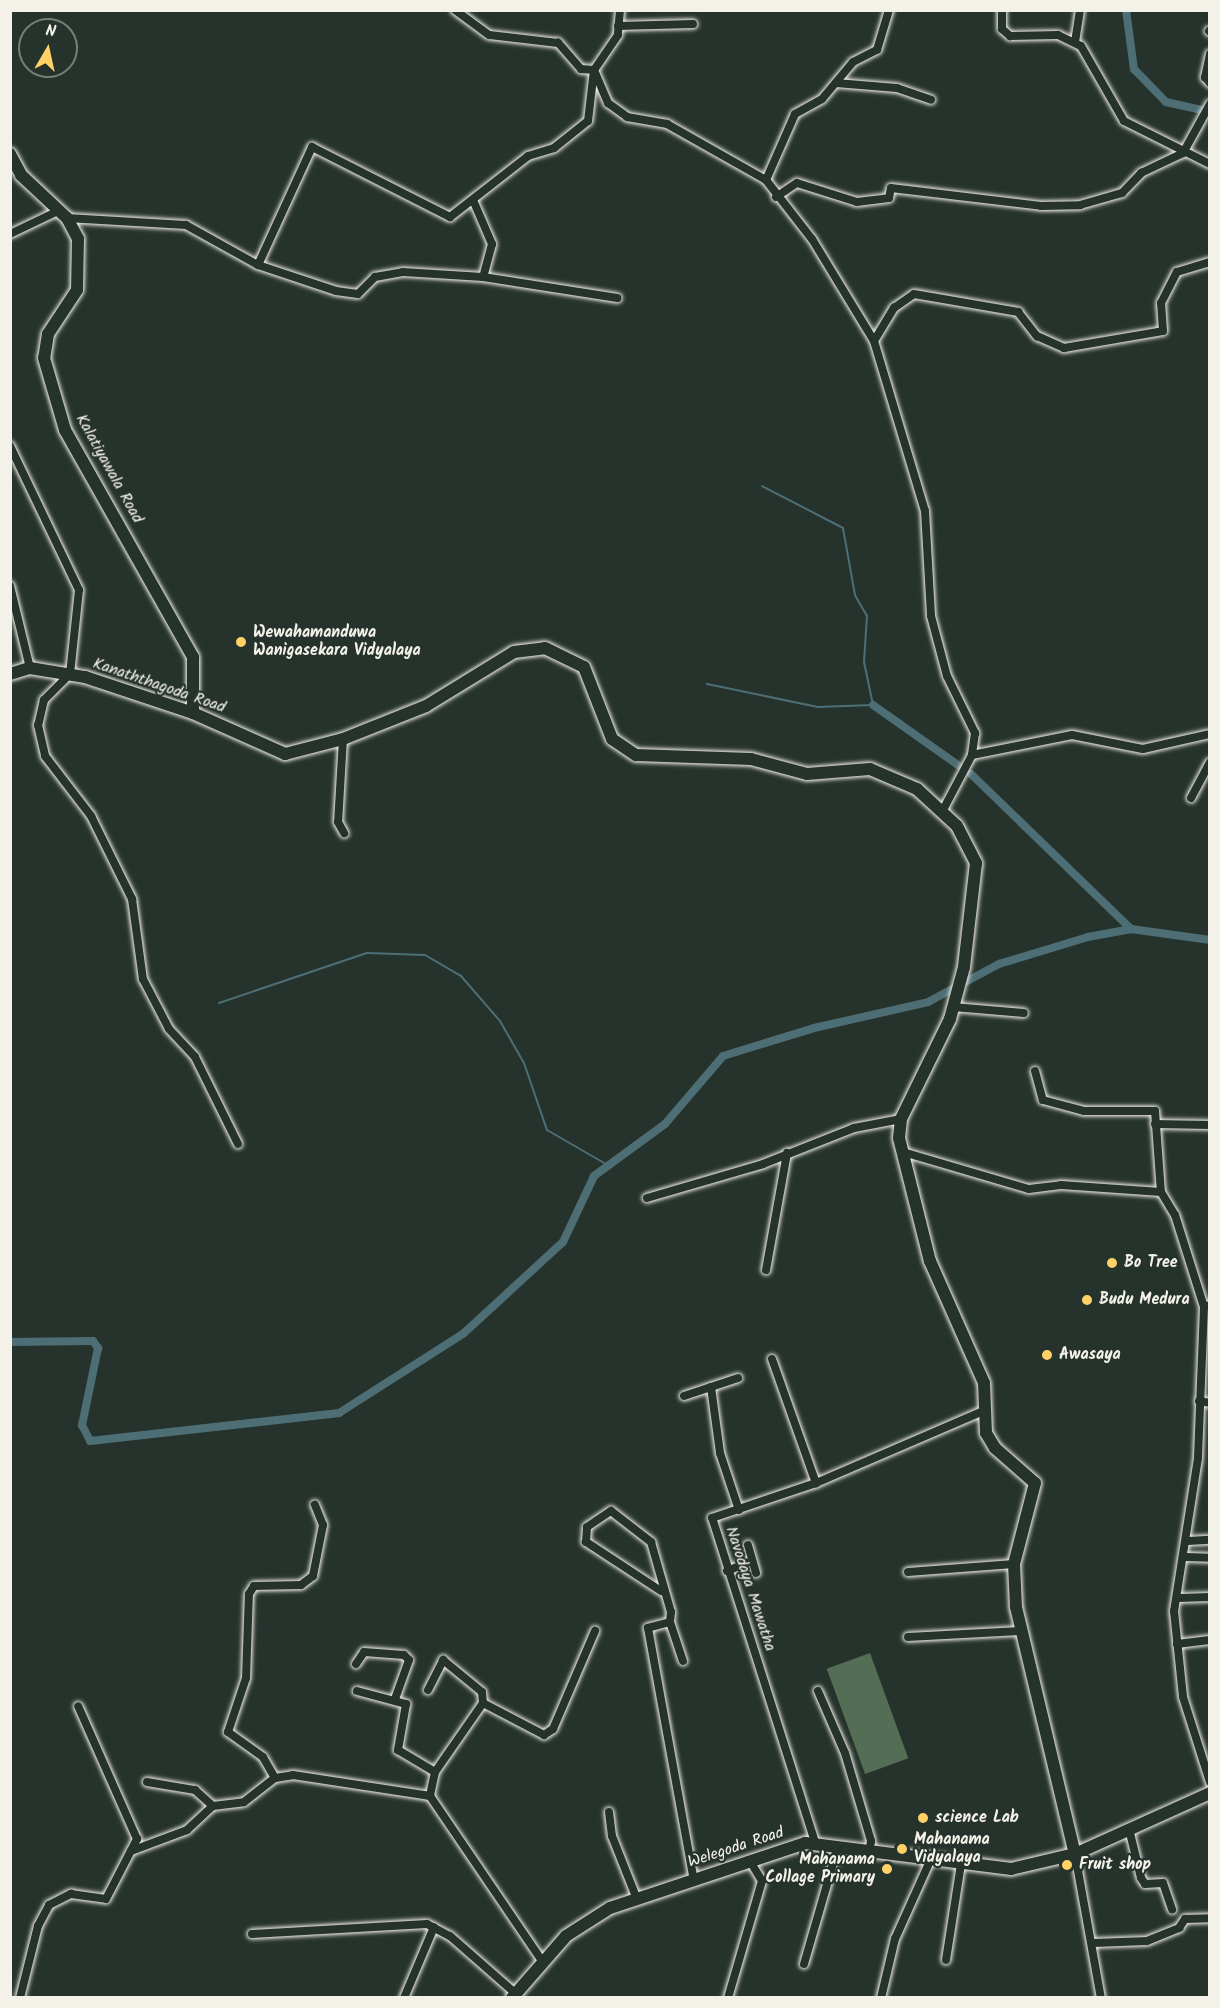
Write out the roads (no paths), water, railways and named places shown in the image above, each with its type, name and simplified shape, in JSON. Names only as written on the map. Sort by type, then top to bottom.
[{"type":"street","points":[[455,10],[489,35],[558,43],[581,69],[594,70]]},
{"type":"street","points":[[258,265],[312,147],[450,217],[528,156],[575,136],[588,121],[594,70],[618,35],[620,10]]},
{"type":"street","points":[[766,180],[795,114],[822,99],[854,62],[877,50],[889,10]]},
{"type":"street","points":[[1002,10],[1002,29],[1010,36],[1058,35],[1075,42],[1124,121],[1183,153],[1209,164]]},
{"type":"street","points":[[1075,42],[1080,10]]},
{"type":"street","points":[[618,26],[693,24]]},
{"type":"street","points":[[1209,54],[1205,77],[1209,82]]},
{"type":"street","points":[[594,70],[608,103],[627,117],[667,124],[766,180],[776,197],[812,239],[874,341],[925,511],[931,616],[947,676],[975,733],[972,755],[942,812]]},
{"type":"street","points":[[836,83],[897,88],[931,100]]},
{"type":"street","points":[[776,197],[797,183],[857,202],[889,198],[891,188],[1041,206],[1080,205],[1122,193],[1141,173],[1183,153],[1209,104]]},
{"type":"street","name":"Kalatiyawala Road","points":[[10,154],[21,175],[63,214],[78,238],[81,268],[71,301],[48,334],[44,358],[65,430],[193,657],[193,713]]},
{"type":"street","points":[[473,200],[492,244],[483,277]]},
{"type":"street","points":[[10,234],[63,214],[186,225],[258,265],[358,294],[375,277],[403,272],[483,277],[617,298]]},
{"type":"street","points":[[874,341],[894,308],[914,294],[1018,312],[1037,336],[1064,348],[1163,330],[1161,303],[1177,272],[1209,262]]},
{"type":"street","points":[[10,446],[80,590],[70,674],[44,700],[38,725],[45,756],[96,826],[132,899],[144,979],[169,1029],[195,1057],[238,1144]]},
{"type":"street","points":[[10,586],[30,668]]},
{"type":"street","name":"Kanaththagoda Road","points":[[10,674],[30,668],[70,674],[193,713],[285,754],[343,739],[426,706],[514,652],[544,648],[584,667],[612,739],[636,755],[751,759],[807,774],[870,769],[917,789],[957,826],[976,863],[975,903],[953,1007],[901,1119],[903,1152],[946,1305],[984,1383],[981,1412]]},
{"type":"street","points":[[972,755],[1072,735],[1143,749],[1209,734]]},
{"type":"street","points":[[343,739],[338,822],[344,833]]},
{"type":"street","points":[[1191,798],[1209,763]]},
{"type":"street","points":[[953,1007],[1024,1013]]},
{"type":"street","points":[[1035,1071],[1043,1100],[1084,1111],[1155,1111],[1161,1191],[1176,1215],[1207,1306],[1188,1541],[1179,1598],[1174,1611],[1183,1697],[1209,1782]]},
{"type":"street","points":[[647,1198],[787,1153],[854,1128],[901,1119]]},
{"type":"street","points":[[1155,1124],[1209,1125]]},
{"type":"street","points":[[903,1152],[1029,1189],[1061,1185],[1161,1191]]},
{"type":"street","points":[[766,1270],[787,1153]]},
{"type":"street","points":[[772,1359],[816,1483]]},
{"type":"street","points":[[684,1396],[738,1378]]},
{"type":"street","points":[[711,1387],[720,1453],[739,1510]]},
{"type":"street","points":[[1199,1401],[1209,1403]]},
{"type":"street","points":[[981,1412],[995,1448],[1035,1483],[1014,1564],[1020,1631],[1075,1854],[1094,1943],[1101,1998]]},
{"type":"street","name":"Navodaya Mawatha","points":[[815,1842],[711,1518],[816,1483],[981,1412]]},
{"type":"street","points":[[275,1778],[263,1757],[228,1732],[246,1678],[249,1594],[254,1586],[301,1585],[313,1576],[323,1525],[315,1505]]},
{"type":"street","points":[[661,1591],[586,1542],[587,1527],[603,1514],[620,1514],[651,1542],[661,1591],[683,1661]]},
{"type":"street","points":[[1188,1541],[1209,1540]]},
{"type":"street","points":[[748,1545],[756,1573]]},
{"type":"street","points":[[1185,1557],[1209,1558]]},
{"type":"street","points":[[727,1571],[752,1561]]},
{"type":"street","points":[[908,1572],[1014,1564]]},
{"type":"street","points":[[1179,1598],[1209,1597]]},
{"type":"street","points":[[670,1622],[648,1628],[694,1880]]},
{"type":"street","points":[[483,1703],[544,1735],[553,1729],[595,1630]]},
{"type":"street","points":[[908,1637],[1020,1631]]},
{"type":"street","points":[[1177,1644],[1209,1640]]},
{"type":"street","points":[[356,1665],[364,1652],[404,1655],[409,1660],[395,1699]]},
{"type":"street","points":[[428,1690],[443,1660],[482,1692],[483,1703],[435,1772],[430,1796],[543,1962]]},
{"type":"street","points":[[357,1691],[395,1699],[409,1710],[398,1750],[435,1772]]},
{"type":"street","points":[[818,1691],[845,1753],[871,1841],[869,1853]]},
{"type":"street","points":[[20,1998],[38,1926],[49,1905],[71,1894],[106,1899],[131,1851],[136,1827],[78,1706]]},
{"type":"street","points":[[131,1851],[187,1830],[213,1806],[244,1802],[275,1778],[293,1775],[430,1796]]},
{"type":"street","points":[[147,1782],[195,1790],[213,1806]]},
{"type":"street","name":"Welegoda Road","points":[[514,1995],[566,1936],[610,1908],[750,1861],[815,1842],[869,1853],[1011,1869],[1075,1854],[1209,1793]]},
{"type":"street","points":[[609,1812],[612,1836],[637,1899]]},
{"type":"street","points":[[1129,1829],[1141,1878],[1145,1884],[1163,1883],[1172,1909]]},
{"type":"street","points":[[804,1964],[838,1846]]},
{"type":"street","points":[[728,1998],[762,1881],[750,1861]]},
{"type":"street","points":[[881,1998],[895,1939],[930,1861]]},
{"type":"street","points":[[946,1960],[961,1864]]},
{"type":"street","points":[[1094,1943],[1147,1941],[1179,1928],[1185,1919],[1209,1918]]},
{"type":"street","points":[[252,1934],[395,1922],[434,1928],[514,1995]]},
{"type":"street","points":[[404,1998],[434,1928]]},
{"type":"waterway","points":[[1126,10],[1134,69],[1166,102],[1210,112]]},
{"type":"waterway","points":[[707,684],[818,707],[873,705],[864,662],[867,616],[855,595],[843,528],[762,486]]},
{"type":"waterway","points":[[873,705],[958,765]]},
{"type":"waterway","points":[[971,774],[1131,929]]},
{"type":"waterway","points":[[10,1342],[93,1341],[98,1348],[82,1425],[90,1441],[339,1413],[464,1333],[563,1242],[594,1176],[665,1124],[723,1056],[814,1028],[928,1002],[999,964],[1088,937],[1131,929],[1210,940]]},
{"type":"waterway","points":[[219,1003],[367,953],[425,955],[461,976],[500,1021],[524,1063],[547,1130],[606,1164]]},
{"type":"place","name":"Wewahamanduwa Wanigasekara Vidyalaya","points":[[241,642]]},
{"type":"place","name":"Bo Tree","points":[[1112,1263]]},
{"type":"place","name":"Budu Medura","points":[[1087,1300]]},
{"type":"place","name":"Awasaya","points":[[1047,1355]]},
{"type":"place","name":"science Lab","points":[[923,1818]]},
{"type":"place","name":"Mahanama Vidyalaya","points":[[902,1849]]},
{"type":"place","name":"Fruit shop","points":[[1067,1865]]},
{"type":"place","name":"Mahanama Collage Primary","points":[[887,1869]]}]
